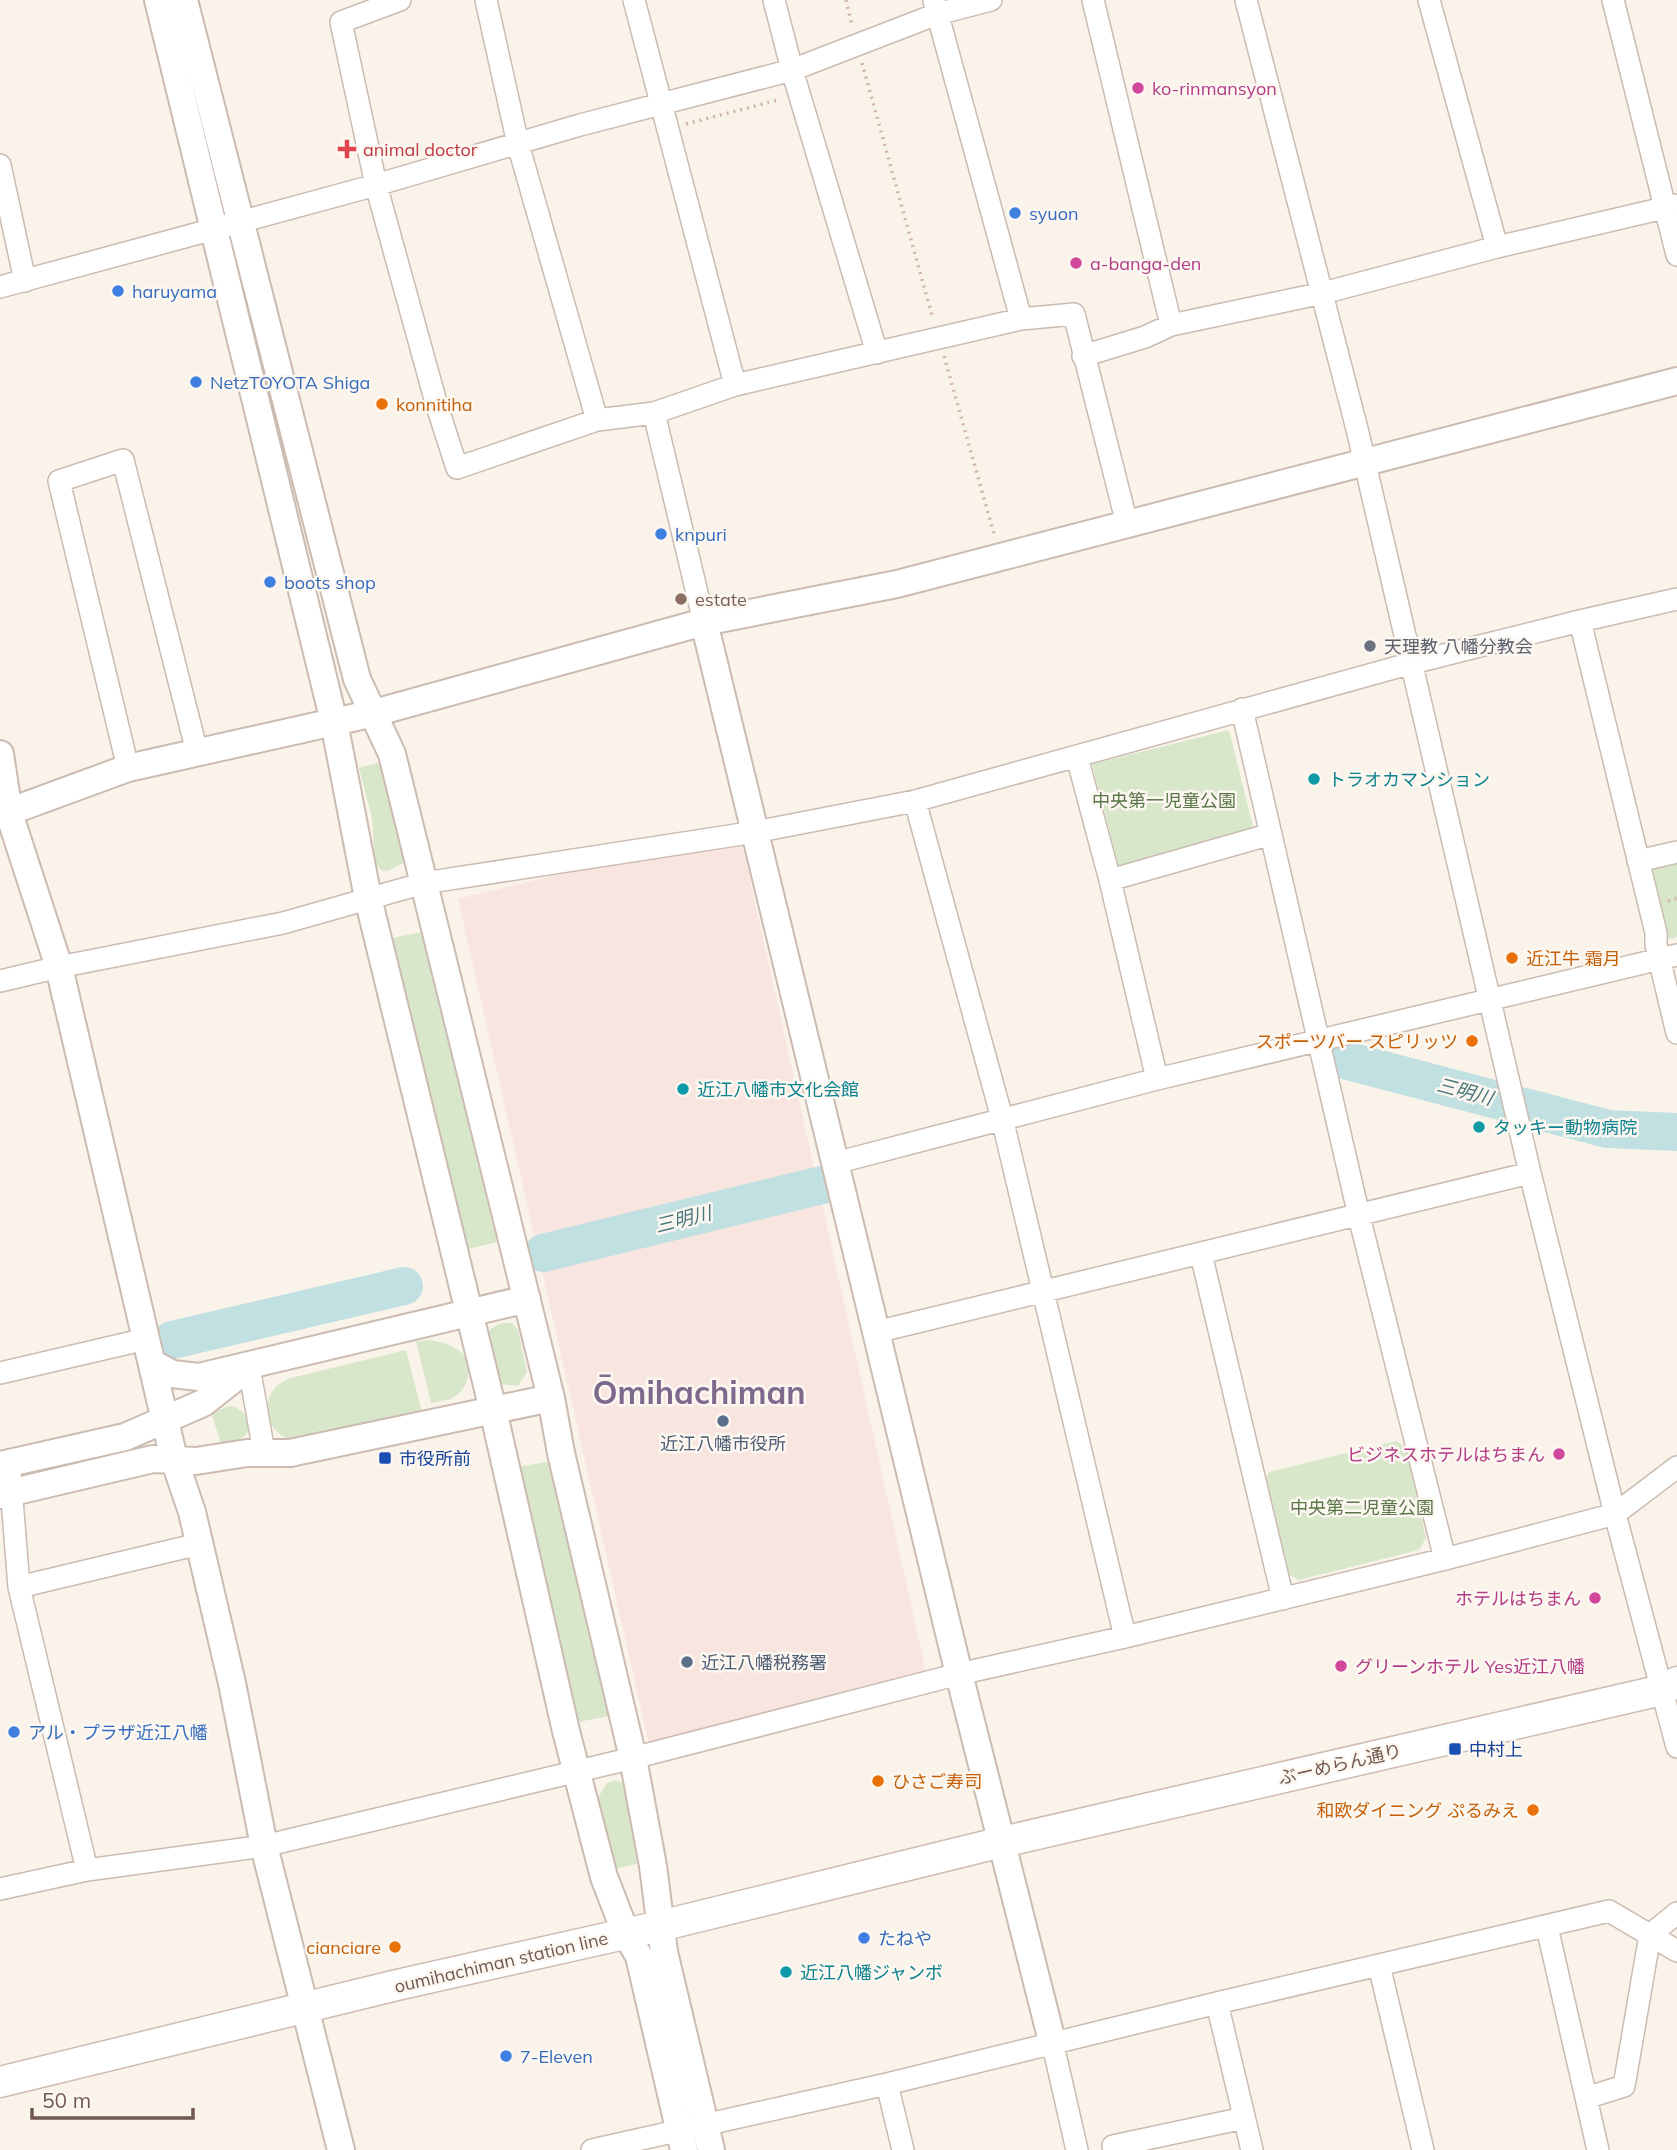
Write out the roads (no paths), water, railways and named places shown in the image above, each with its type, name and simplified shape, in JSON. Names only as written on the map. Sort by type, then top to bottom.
[{"type":"main road","name":"ぶーめらん通り","points":[[1002,1842],[1670,1686]]},
{"type":"main road","name":"oumihachiman station line","points":[[1,2078],[660,1926],[1002,1842]]},
{"type":"street","points":[[158,0],[334,722],[368,898],[470,1312],[566,1731],[604,1877],[626,1934],[639,1956],[689,2134],[710,2150]]},
{"type":"street","points":[[184,0],[357,679],[392,754],[551,1398],[564,1466],[634,1758],[653,1866],[689,2134]]},
{"type":"street","points":[[400,0],[341,22],[376,185],[437,406],[457,468],[597,420],[654,413],[735,385],[1021,319],[1074,314],[1127,524]]},
{"type":"street","points":[[486,0],[518,144],[597,420]]},
{"type":"street","points":[[634,0],[735,385]]},
{"type":"street","points":[[774,0],[792,70],[877,353]]},
{"type":"street","points":[[0,287],[376,185],[580,125],[792,70],[856,45],[935,7],[991,0]]},
{"type":"street","points":[[1093,0],[1171,325]]},
{"type":"street","points":[[1246,0],[1323,293],[1412,663],[1488,1001],[1615,1514],[1670,1686],[1677,1747]]},
{"type":"street","points":[[1429,0],[1497,247]]},
{"type":"street","points":[[1613,0],[1671,206],[1677,256]]},
{"type":"street","points":[[935,7],[1021,319]]},
{"type":"street","points":[[0,165],[25,281]]},
{"type":"street","points":[[1083,356],[1145,337],[1171,325],[1323,293],[1497,247],[1671,206]]},
{"type":"street","points":[[5,814],[128,768],[374,713],[704,622],[897,584],[1677,381]]},
{"type":"street","points":[[654,413],[1077,2150]]},
{"type":"street","points":[[128,768],[59,481],[123,460],[197,752]]},
{"type":"street","points":[[0,981],[283,923],[424,883],[755,832],[915,801],[1412,663],[1677,599]]},
{"type":"street","points":[[1580,621],[1638,861],[1668,957],[1677,1033]]},
{"type":"street","points":[[1242,709],[1359,1216],[1445,1559]]},
{"type":"street","points":[[0,754],[5,814],[59,967],[174,1459],[200,1544],[232,1683],[264,1846],[341,2150]]},
{"type":"street","points":[[1077,757],[1110,880],[1157,1079]]},
{"type":"street","points":[[915,801],[1002,1118],[1125,1637]]},
{"type":"street","points":[[1110,880],[1270,834]]},
{"type":"street","points":[[1638,861],[1677,852]]},
{"type":"street","points":[[835,1163],[1157,1079],[1668,957]]},
{"type":"street","points":[[876,1332],[1530,1173]]},
{"type":"street","points":[[1201,1254],[1283,1599]]},
{"type":"street","points":[[149,1351],[173,1374],[199,1377],[527,1299]]},
{"type":"street","points":[[0,1373],[149,1351]]},
{"type":"street","points":[[87,1870],[19,1587],[6,1494],[5,1463],[125,1437],[166,1421],[203,1403],[250,1367]]},
{"type":"street","points":[[250,1367],[264,1452]]},
{"type":"street","points":[[6,1494],[152,1459],[196,1461],[264,1452],[290,1453],[551,1398]]},
{"type":"street","points":[[0,1889],[87,1870],[264,1846],[634,1758],[960,1674],[1445,1559],[1615,1514],[1677,1467]]},
{"type":"street","points":[[19,1587],[200,1544]]},
{"type":"street","points":[[592,2150],[689,2134],[1217,2003],[1609,1911],[1677,1951]]},
{"type":"street","points":[[1586,2098],[1624,2086],[1650,1935],[1677,1913]]},
{"type":"street","points":[[1547,1927],[1598,2150]]},
{"type":"street","points":[[1379,1965],[1423,2150]]},
{"type":"street","points":[[1217,2003],[1252,2150]]},
{"type":"street","points":[[887,2084],[903,2150]]},
{"type":"street","points":[[1113,2147],[1244,2118]]},
{"type":"waterway","name":"三明川","points":[[1337,1058],[1608,1129],[1677,1132]]},
{"type":"waterway","name":"三明川","points":[[543,1253],[822,1185]]},
{"type":"waterway","name":"三明川","points":[[172,1340],[404,1286]]},
{"type":"place","name":"ko-rinmansyon","points":[[1138,88]]},
{"type":"place","name":"animal doctor","points":[[347,149]]},
{"type":"place","name":"syuon","points":[[1015,213]]},
{"type":"place","name":"a-banga-den","points":[[1076,263]]},
{"type":"place","name":"haruyama","points":[[118,291]]},
{"type":"place","name":"NetzTOYOTA Shiga","points":[[196,382]]},
{"type":"place","name":"konnitiha","points":[[382,404]]},
{"type":"place","name":"knpuri","points":[[661,534]]},
{"type":"place","name":"boots shop","points":[[270,582]]},
{"type":"place","name":"estate","points":[[681,599]]},
{"type":"place","name":"天理教 八幡分教会","points":[[1370,646]]},
{"type":"place","name":"トラオカマンション","points":[[1314,779]]},
{"type":"place","name":"近江牛 霜月","points":[[1512,958]]},
{"type":"place","name":"スポーツバー スピリッツ","points":[[1472,1041]]},
{"type":"place","name":"近江八幡市文化会館","points":[[683,1089]]},
{"type":"place","name":"タッキー動物病院","points":[[1479,1127]]},
{"type":"place","name":"近江八幡市役所","points":[[723,1421]]},
{"type":"place","name":"ビジネスホテルはちまん","points":[[1559,1454]]},
{"type":"place","name":"市役所前","points":[[385,1458]]},
{"type":"place","name":"ホテルはちまん","points":[[1595,1598]]},
{"type":"place","name":"近江八幡税務署","points":[[687,1662]]},
{"type":"place","name":"グリーンホテル Yes近江八幡","points":[[1341,1666]]},
{"type":"place","name":"アル・プラザ近江八幡","points":[[14,1732]]},
{"type":"place","name":"中村上","points":[[1455,1749]]},
{"type":"place","name":"ひさご寿司","points":[[878,1781]]},
{"type":"place","name":"和欧ダイニング ぷるみえ","points":[[1533,1810]]},
{"type":"place","name":"たねや","points":[[864,1938]]},
{"type":"place","name":"cianciare","points":[[395,1947]]},
{"type":"place","name":"近江八幡ジャンボ","points":[[786,1972]]},
{"type":"place","name":"7-Eleven","points":[[506,2056]]},
{"type":"district","name":"Ōmihachiman","points":[[699,1392]]},
{"type":"park label","name":"中央第一児童公園","points":[[1164,800]]},
{"type":"park label","name":"中央第二児童公園","points":[[1362,1507]]}]
